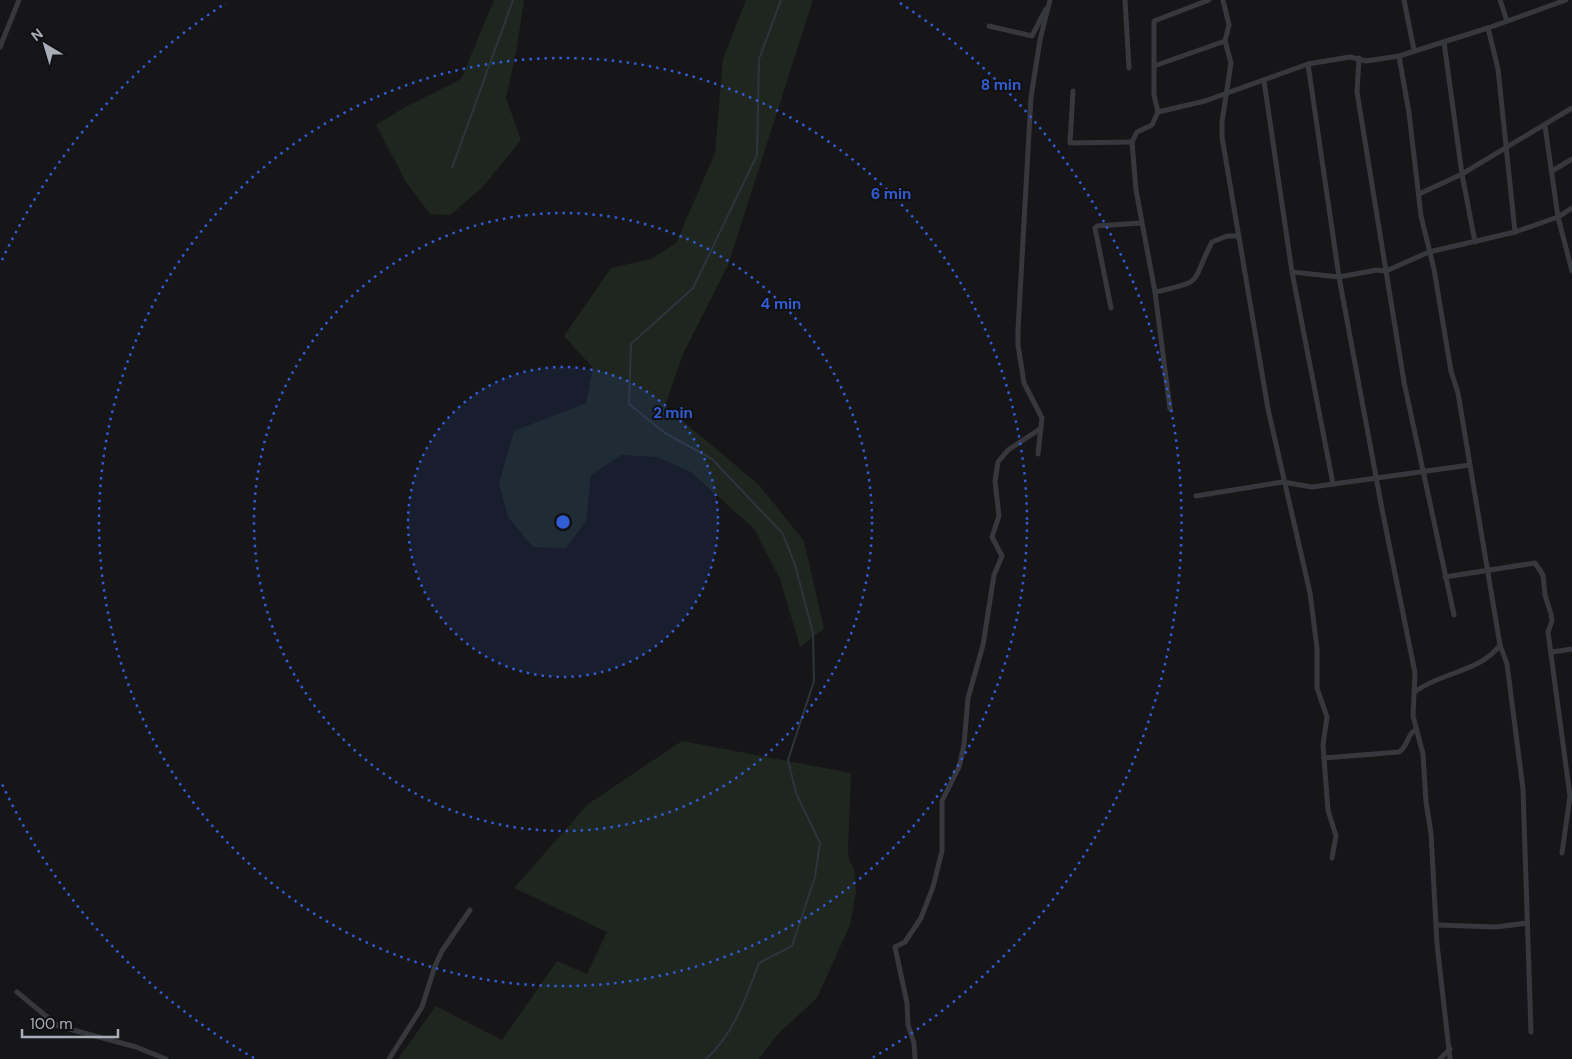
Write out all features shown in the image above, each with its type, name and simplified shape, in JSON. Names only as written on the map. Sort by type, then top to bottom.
[{"type":"street","points":[[0,46],[19,0]]},
{"type":"street","points":[[989,26],[1032,36],[1050,0]]},
{"type":"street","points":[[1126,0],[1129,68]]},
{"type":"street","points":[[1170,409],[1155,292],[1141,223],[1132,142],[1137,132],[1152,125],[1158,112],[1154,95],[1155,20],[1209,0]]},
{"type":"street","points":[[1223,0],[1230,25],[1225,41],[1231,63],[1222,122],[1222,137],[1268,408],[1283,482],[1310,593],[1317,648],[1317,688],[1327,717],[1324,733],[1324,758],[1328,810],[1336,836],[1332,858]]},
{"type":"street","points":[[1404,0],[1414,50]]},
{"type":"street","points":[[1500,0],[1507,21]]},
{"type":"street","points":[[1158,112],[1226,94],[1308,64],[1350,57],[1366,61],[1399,56],[1488,28],[1566,0]]},
{"type":"street","points":[[1038,454],[1041,416],[1028,391],[1023,376],[1018,330],[1031,97],[1047,7]]},
{"type":"street","points":[[1488,28],[1498,69],[1515,232]]},
{"type":"street","points":[[1154,66],[1225,41]]},
{"type":"street","points":[[1444,42],[1462,174],[1475,242]]},
{"type":"street","points":[[1399,56],[1429,252],[1451,374],[1458,393],[1500,645],[1507,664],[1523,789],[1531,1032]]},
{"type":"street","points":[[1359,58],[1357,92],[1404,382],[1454,615]]},
{"type":"street","points":[[1308,64],[1339,277],[1376,479],[1411,644],[1416,691],[1413,716],[1415,730],[1423,754],[1426,802],[1432,833],[1441,982],[1450,1059]]},
{"type":"street","points":[[1264,81],[1292,272],[1334,484]]},
{"type":"street","points":[[1072,91],[1070,143],[1132,142]]},
{"type":"street","points":[[1419,194],[1462,174],[1546,126],[1572,108]]},
{"type":"street","points":[[1546,126],[1558,217],[1572,271]]},
{"type":"street","points":[[1552,170],[1572,159]]},
{"type":"street","points":[[1292,272],[1339,277],[1376,270],[1386,271],[1429,252],[1515,232],[1558,217],[1572,208]]},
{"type":"street","points":[[1112,308],[1095,228],[1097,226],[1141,223]]},
{"type":"street","points":[[1155,292],[1191,283],[1199,274],[1212,242],[1227,236],[1239,236]]},
{"type":"street","points":[[915,1059],[914,1043],[908,1025],[907,1003],[895,947],[905,942],[927,908],[942,851],[942,801],[959,767],[964,745],[968,698],[983,645],[994,575],[1002,556],[992,537],[1000,516],[996,481],[998,462],[1008,450],[1040,429]]},
{"type":"street","points":[[1196,496],[1283,482],[1312,487],[1470,464]]},
{"type":"street","points":[[1445,577],[1488,568],[1535,563],[1543,575],[1545,595],[1552,621],[1548,632],[1571,796],[1562,853]]},
{"type":"street","points":[[1416,691],[1436,679],[1483,661],[1500,645]]},
{"type":"street","points":[[1552,652],[1572,649]]},
{"type":"street","points":[[1324,758],[1400,752],[1406,747],[1409,736],[1415,730]]},
{"type":"street","points":[[389,1059],[422,1007],[435,966],[442,951],[470,910]]},
{"type":"street","points":[[1438,925],[1496,927],[1527,923]]},
{"type":"street","points":[[17,992],[58,1026],[136,1046],[166,1059]]},
{"type":"street","points":[[1440,1059],[1450,1049]]},
{"type":"shaded area","points":[[494,0],[524,0],[517,47],[506,98],[521,140],[482,188],[450,215],[430,214],[406,182],[376,125],[405,107],[461,79]]},
{"type":"shaded area","points":[[746,0],[813,0],[728,265],[683,354],[665,406],[759,485],[804,541],[824,629],[800,647],[780,579],[754,529],[691,472],[657,457],[621,455],[591,475],[586,521],[566,548],[533,547],[508,517],[499,483],[514,431],[586,403],[593,368],[564,336],[611,268],[651,259],[676,243],[715,153],[723,59]]},
{"type":"shaded area","points":[[682,741],[851,773],[848,849],[849,859],[854,868],[856,892],[850,925],[817,998],[778,1034],[759,1059],[398,1059],[436,1006],[502,1040],[557,961],[587,974],[607,932],[514,888],[588,804]]},
{"type":"waterway","points":[[452,168],[513,0]]},
{"type":"waterway","points":[[706,1059],[732,1027],[759,963],[792,946],[815,877],[820,843],[796,793],[788,760],[814,681],[813,633],[795,565],[783,534],[712,459],[665,433],[629,404],[631,344],[693,288],[757,155],[759,59],[781,0]]}]
